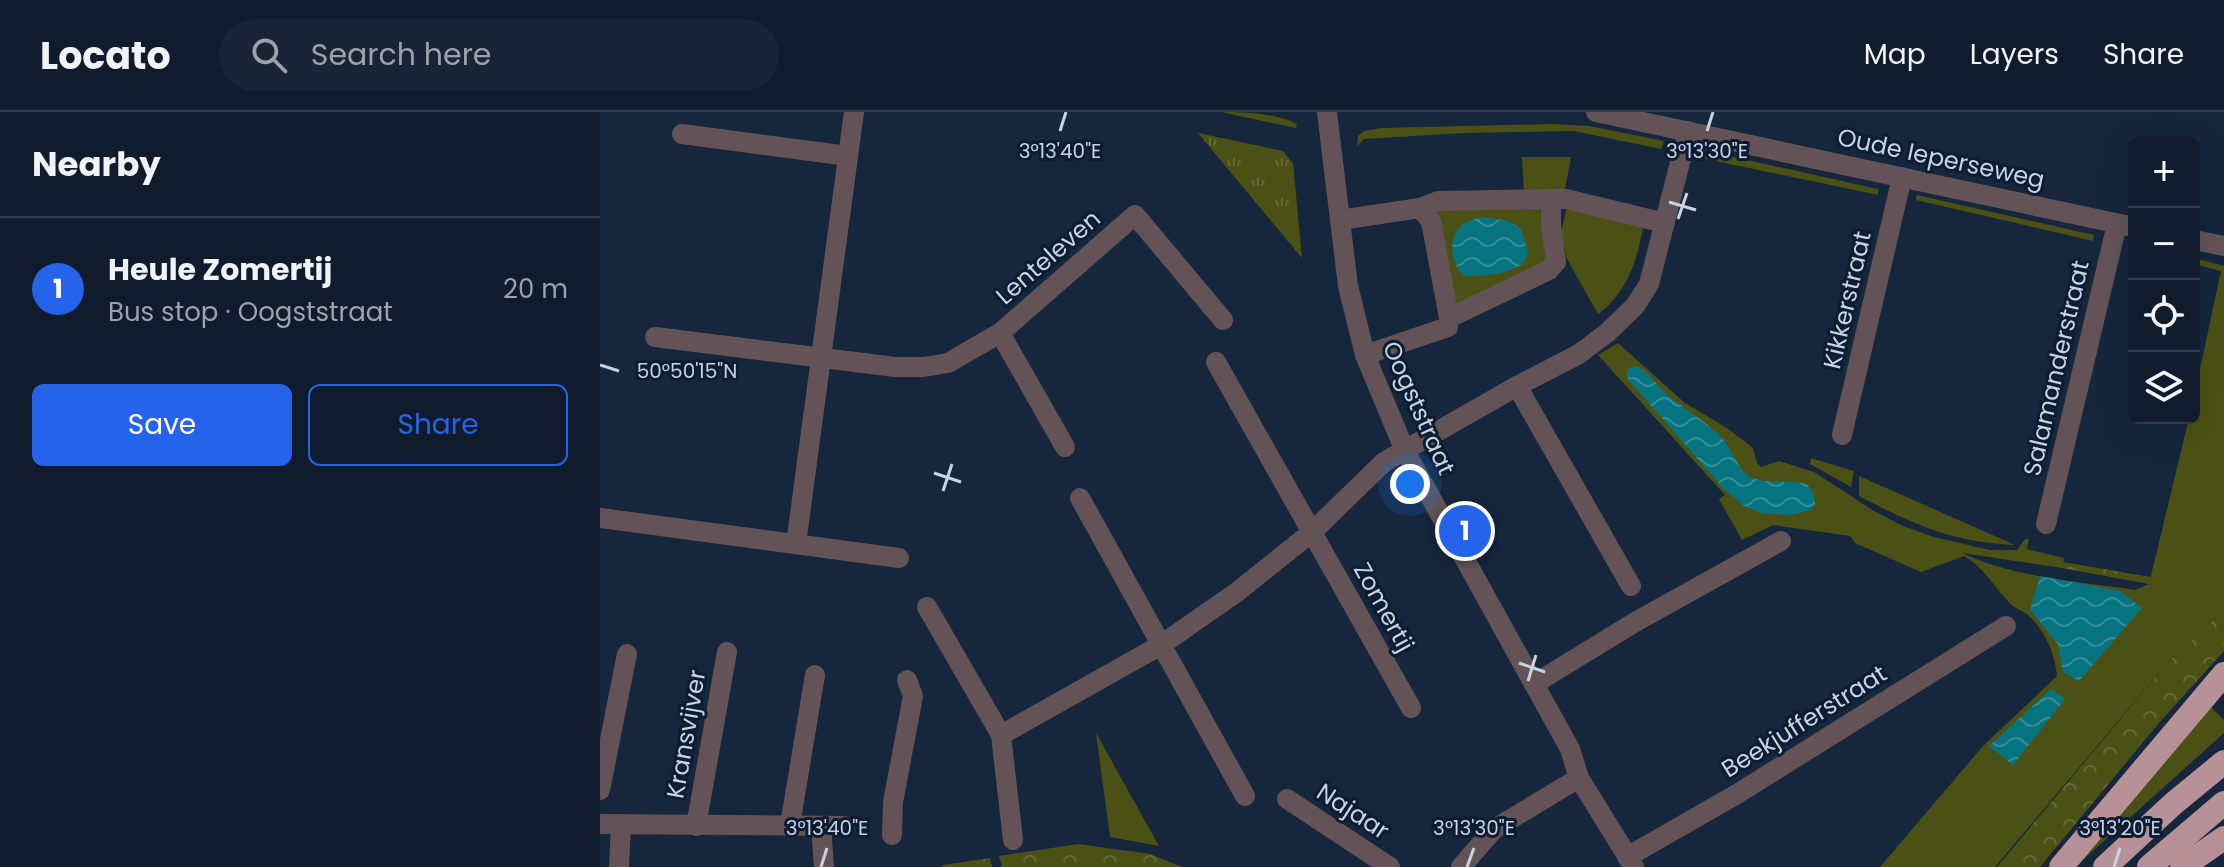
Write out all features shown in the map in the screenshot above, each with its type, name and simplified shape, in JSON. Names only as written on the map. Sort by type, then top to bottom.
[{"type":"highway","points":[[2061,867],[2224,674]]},
{"type":"highway","points":[[2105,867],[2224,762]]},
{"type":"highway","points":[[2149,867],[2224,803]]},
{"type":"highway","points":[[2182,867],[2224,838]]},
{"type":"street","points":[[796,544],[854,112]]},
{"type":"street","name":"Oogststraat","points":[[1327,112],[1348,286],[1365,355],[1405,451],[1570,749],[1579,778],[1631,862]]},
{"type":"street","name":"Oude Ieperseweg","points":[[1596,112],[2126,225]]},
{"type":"street","points":[[1001,735],[1161,645],[1237,592],[1312,532],[1384,462],[1579,354],[1635,306],[1649,284],[1688,131]]},
{"type":"street","points":[[682,134],[848,156]]},
{"type":"street","name":"Kikkerstraat","points":[[1842,435],[1902,177]]},
{"type":"street","points":[[1449,318],[1549,270],[1556,262],[1551,199]]},
{"type":"street","points":[[1340,220],[1420,208],[1438,201],[1566,199],[1665,223]]},
{"type":"street","points":[[1365,355],[1448,327],[1449,318],[1431,221],[1420,208]]},
{"type":"street","name":"Lenteleven","points":[[655,337],[895,367],[948,363],[1000,333],[1135,215],[1223,320]]},
{"type":"street","name":"Salamanderstraat","points":[[2046,524],[2126,225]]},
{"type":"street","points":[[2200,241],[2224,246]]},
{"type":"street","name":"Lenteleven","points":[[1000,333],[1065,447]]},
{"type":"street","name":"Zomertij","points":[[1216,362],[1411,708]]},
{"type":"street","points":[[1517,386],[1631,586]]},
{"type":"street","points":[[1080,498],[1245,796]]},
{"type":"street","points":[[600,518],[899,558]]},
{"type":"street","points":[[1534,684],[1637,621],[1781,541]]},
{"type":"street","points":[[927,607],[1001,735],[1013,840]]},
{"type":"street","name":"Beekjufferstraat","points":[[1631,862],[2006,626]]},
{"type":"street","name":"Kransvijver","points":[[696,826],[727,652]]},
{"type":"street","points":[[600,790],[627,654]]},
{"type":"street","points":[[790,825],[815,675]]},
{"type":"street","points":[[892,835],[893,802],[913,696],[907,680]]},
{"type":"street","points":[[1461,867],[1494,829],[1579,778]]},
{"type":"street","name":"Najaar","points":[[1287,799],[1390,867]]},
{"type":"street","name":"Kransvijver","points":[[600,824],[844,826]]},
{"type":"street","points":[[619,867],[621,826]]},
{"type":"street","points":[[821,826],[824,867]]},
{"type":"green space","points":[[1221,112],[1270,115],[1297,124],[1296,128]]},
{"type":"green space","points":[[1589,126],[1664,141],[1661,149],[1574,131],[1364,139],[1357,146],[1358,136],[1364,131],[1381,128]]},
{"type":"green space","points":[[1198,133],[1283,151],[1293,164],[1302,258]]},
{"type":"green space","points":[[1702,150],[1878,189],[1878,195],[1701,158]]},
{"type":"green space","points":[[1522,157],[1571,157],[1564,194],[1524,195]]},
{"type":"green space","points":[[1917,195],[2094,235],[2093,241],[1916,200]]},
{"type":"green space","points":[[1540,204],[1546,266],[1452,312],[1433,209]]},
{"type":"green space","points":[[1567,206],[1644,224],[1630,274],[1617,296],[1598,314],[1566,257],[1561,232]]},
{"type":"green space","points":[[2200,260],[2224,266],[2224,610],[2168,662],[1995,867],[1880,867],[1983,746],[2057,676],[2044,635],[2028,615],[2012,605],[1978,566],[1964,556],[1921,572],[1855,543],[1850,536],[1773,525],[1742,540],[1719,499],[1725,495],[1598,355],[1618,343],[1685,403],[1753,448],[1761,467],[1779,461],[1814,472],[1874,511],[1934,537],[1990,550],[2017,550],[2025,539],[2029,539],[2027,549],[2064,558],[2062,568],[1962,553],[2003,568],[2047,578],[2135,590],[2149,584],[2188,424],[2200,424],[2200,369],[2221,271],[2200,266]]},
{"type":"green space","points":[[1811,458],[1854,471],[1851,487],[1810,464]]},
{"type":"green space","points":[[1859,476],[2015,545],[1952,536],[1898,515],[1859,496]]},
{"type":"green space","points":[[2063,562],[2151,577],[2149,584],[2062,568]]},
{"type":"green space","points":[[2224,610],[2224,651],[2158,724],[2040,867],[1997,867],[2168,662]]},
{"type":"green space","points":[[2208,704],[2224,720],[2224,733],[2075,867]]},
{"type":"green space","points":[[1096,733],[1159,846],[1110,837]]},
{"type":"green space","points":[[1078,844],[1150,854],[1182,867],[1002,867],[999,856]]},
{"type":"green space","points":[[990,858],[992,867],[942,867],[943,865]]},
{"type":"water","points":[[1481,217],[1505,220],[1521,228],[1528,253],[1523,264],[1495,274],[1464,276],[1453,258],[1454,237],[1463,224]]},
{"type":"water","points":[[1634,366],[1646,372],[1662,390],[1725,441],[1746,474],[1759,480],[1807,484],[1814,495],[1815,504],[1811,510],[1791,515],[1761,513],[1744,506],[1723,488],[1627,378],[1627,370]]},
{"type":"water","points":[[2040,576],[2120,591],[2142,608],[2079,681],[2063,672],[2058,644],[2030,610]]},
{"type":"water","points":[[2051,689],[2065,699],[2013,765],[1989,746]]},
{"type":"place","name":"Heule Zomertij","points":[[1465,531]]}]
